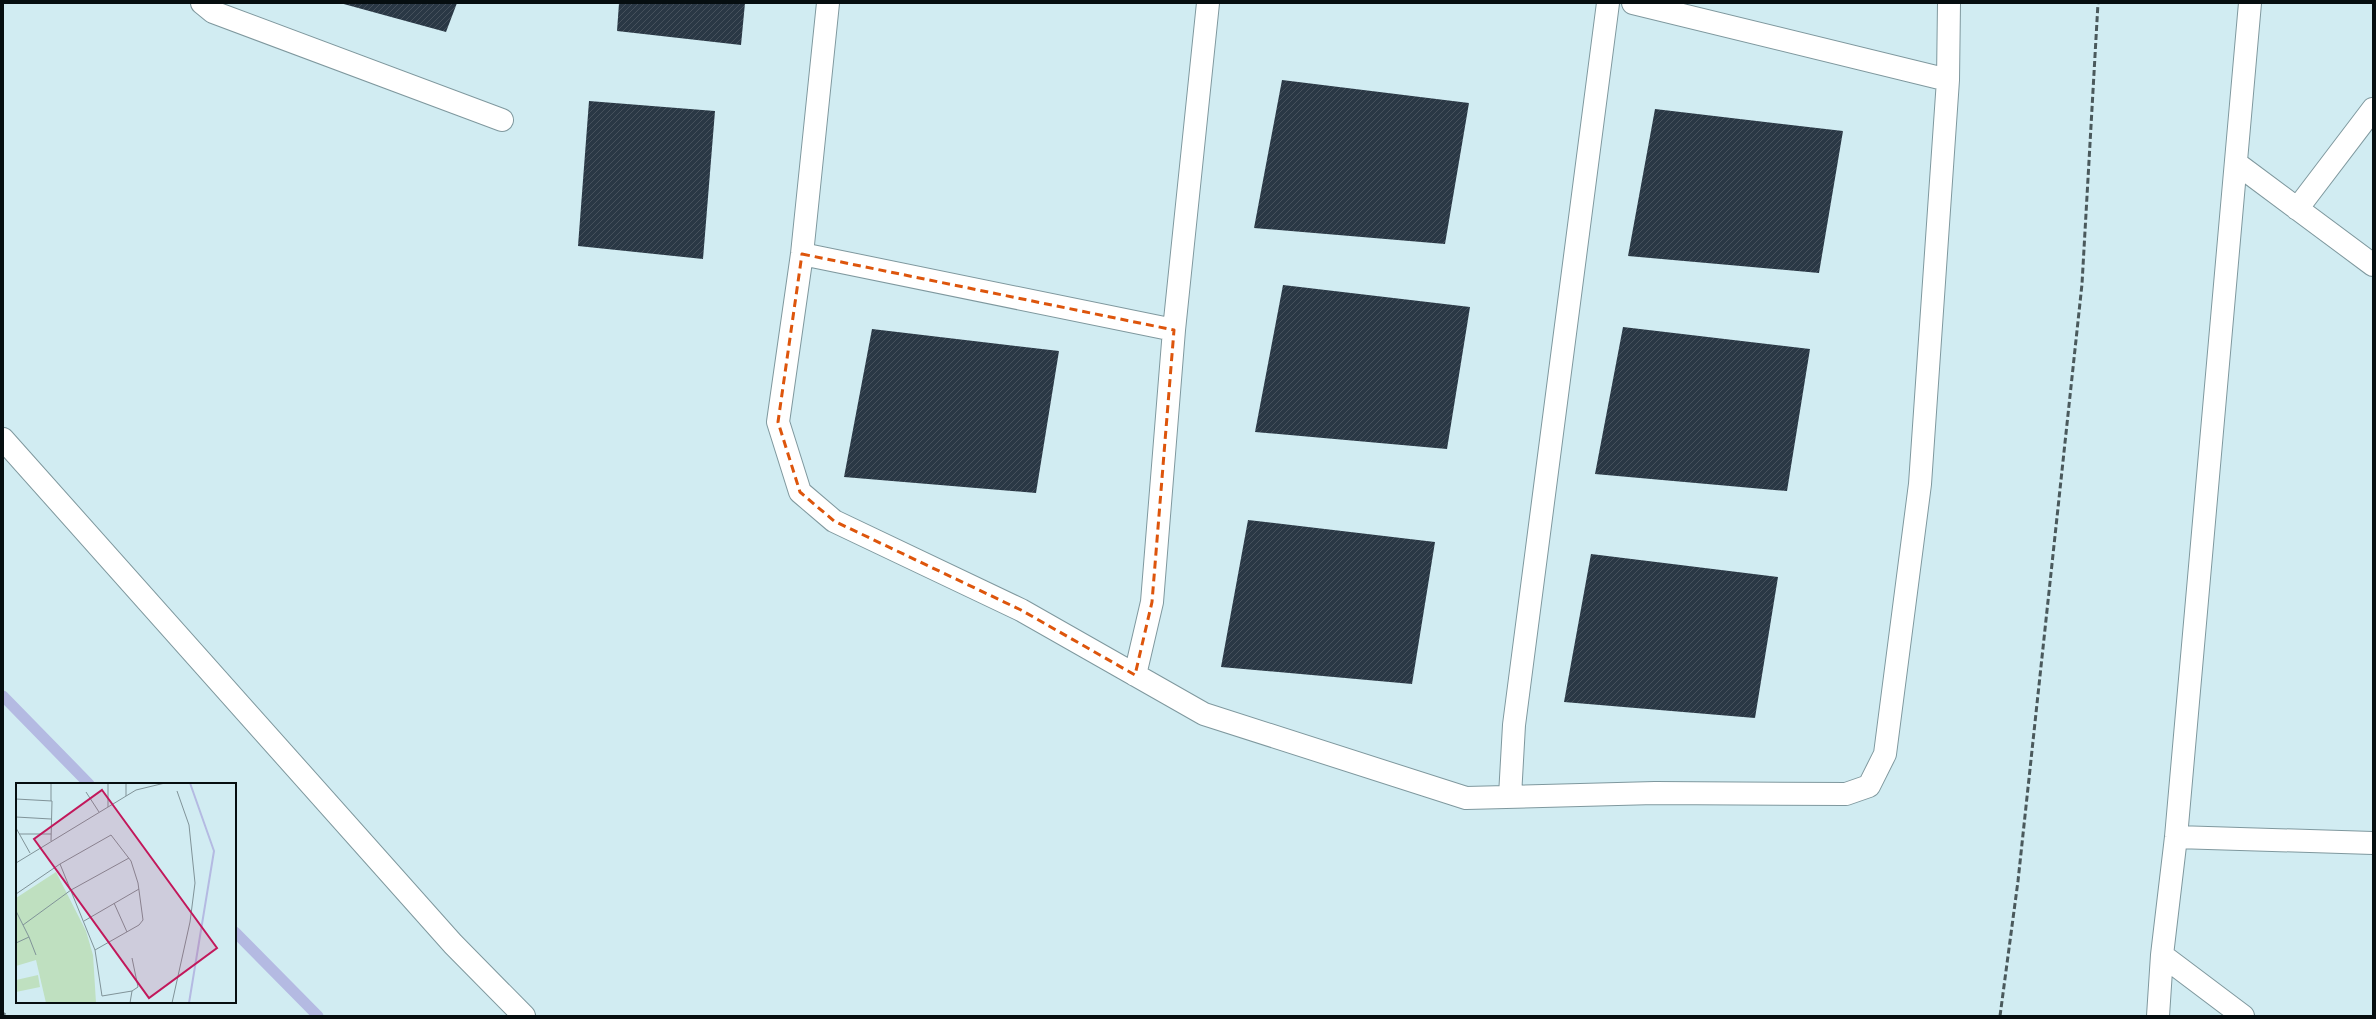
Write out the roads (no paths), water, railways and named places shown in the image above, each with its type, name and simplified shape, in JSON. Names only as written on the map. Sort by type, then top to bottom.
[{"type":"street","points":[[202,3],[213,12],[502,120]]},
{"type":"street","points":[[828,3],[802,254],[778,422],[800,492],[834,521],[1021,610],[1204,714],[1466,798],[1655,793],[1846,794],[1869,786],[1885,754],[1920,484],[1948,80],[1949,3]]},
{"type":"street","points":[[1135,675],[1152,602],[1174,330],[1208,3]]},
{"type":"street","points":[[1510,796],[1514,725],[1608,3]]},
{"type":"street","points":[[1633,3],[1948,80]]},
{"type":"street","points":[[2158,1016],[2162,954],[2176,837],[2250,3]]},
{"type":"street","points":[[2297,209],[2373,109]]},
{"type":"street","points":[[2236,163],[2373,265]]},
{"type":"street","points":[[802,254],[1174,330]]},
{"type":"street","points":[[3,439],[453,944],[524,1016]]},
{"type":"street","points":[[2176,837],[2373,844]]},
{"type":"street","points":[[2162,954],[2243,1016]]},
{"type":"waterway","points":[[3,696],[88,783]]},
{"type":"waterway","points":[[236,933],[318,1016]]},
{"type":"railway","points":[[2000,1016],[2018,881],[2082,284],[2098,3]]}]
